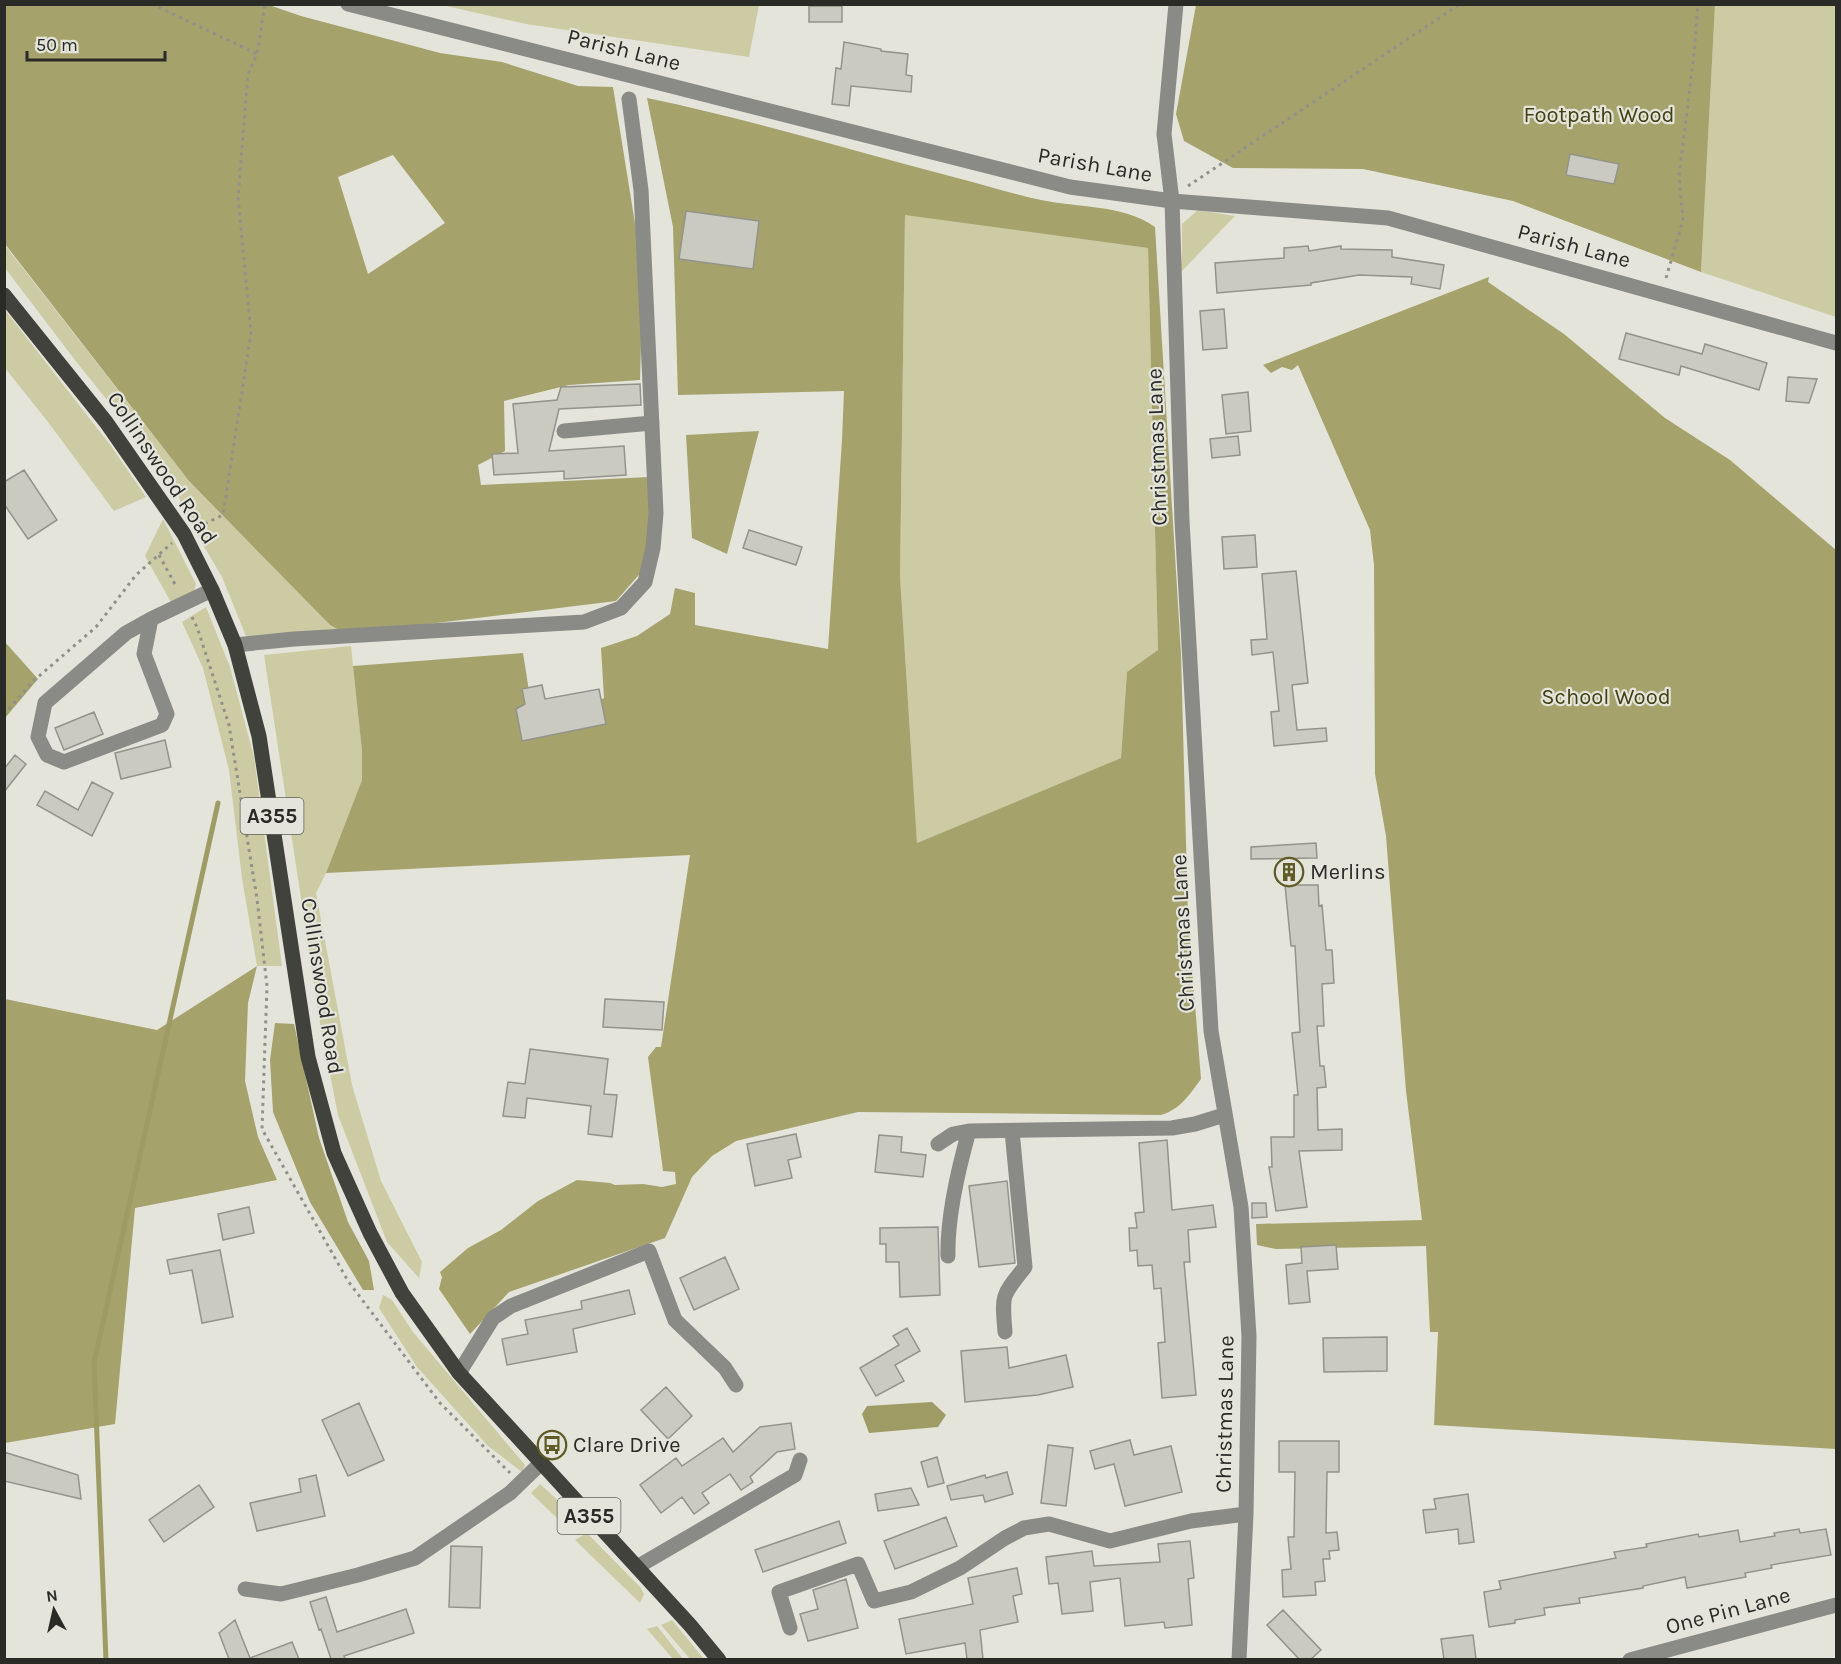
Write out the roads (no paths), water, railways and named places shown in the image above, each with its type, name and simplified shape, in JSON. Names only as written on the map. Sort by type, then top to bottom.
[{"type":"main road","name":"Collinswood Road","points":[[4,295],[106,422],[184,534],[212,590],[235,645],[259,736],[308,1057],[334,1153],[370,1233],[402,1293],[459,1372],[719,1659]]},
{"type":"street","name":"Parish Lane","points":[[348,4],[1070,187],[1172,201],[1388,218],[1836,342]]},
{"type":"street","name":"Christmas Lane","points":[[1176,4],[1164,134],[1172,201],[1182,521],[1211,1031],[1241,1207],[1249,1336],[1246,1514],[1239,1659]]},
{"type":"street","points":[[235,645],[294,639],[584,622],[621,608],[645,582],[653,548],[656,513],[640,190],[629,99]]},
{"type":"street","points":[[564,431],[652,423]]},
{"type":"street","points":[[151,620],[144,654],[167,714],[162,725],[64,762],[47,754],[38,737],[45,703],[126,633],[151,620],[212,590]]},
{"type":"street","points":[[938,1144],[953,1134],[969,1131],[1172,1128],[1224,1115]]},
{"type":"street","points":[[948,1256],[948,1231],[959,1167],[969,1131]]},
{"type":"street","points":[[1005,1332],[1003,1302],[1005,1292],[1025,1268],[1012,1131]]},
{"type":"street","points":[[459,1372],[493,1318],[511,1306],[649,1251],[675,1320],[725,1368],[736,1385]]},
{"type":"street","points":[[637,1567],[795,1475],[800,1460]]},
{"type":"street","points":[[245,1589],[281,1594],[416,1558],[510,1493],[542,1463]]},
{"type":"street","points":[[790,1628],[779,1592],[858,1564],[874,1601],[911,1592],[940,1578],[1024,1528],[1048,1524],[1110,1541],[1191,1521],[1246,1514]]},
{"type":"street","name":"One Pin Lane","points":[[1630,1659],[1836,1605]]},
{"type":"waterway","points":[[106,1660],[94,1363],[218,803]]},
{"type":"place","name":"Merlins","points":[[1289,872]]},
{"type":"place","name":"Clare Drive","points":[[552,1445]]},
{"type":"park label","name":"Footpath Wood","points":[[1599,115]]},
{"type":"park label","name":"School Wood","points":[[1606,697]]}]
